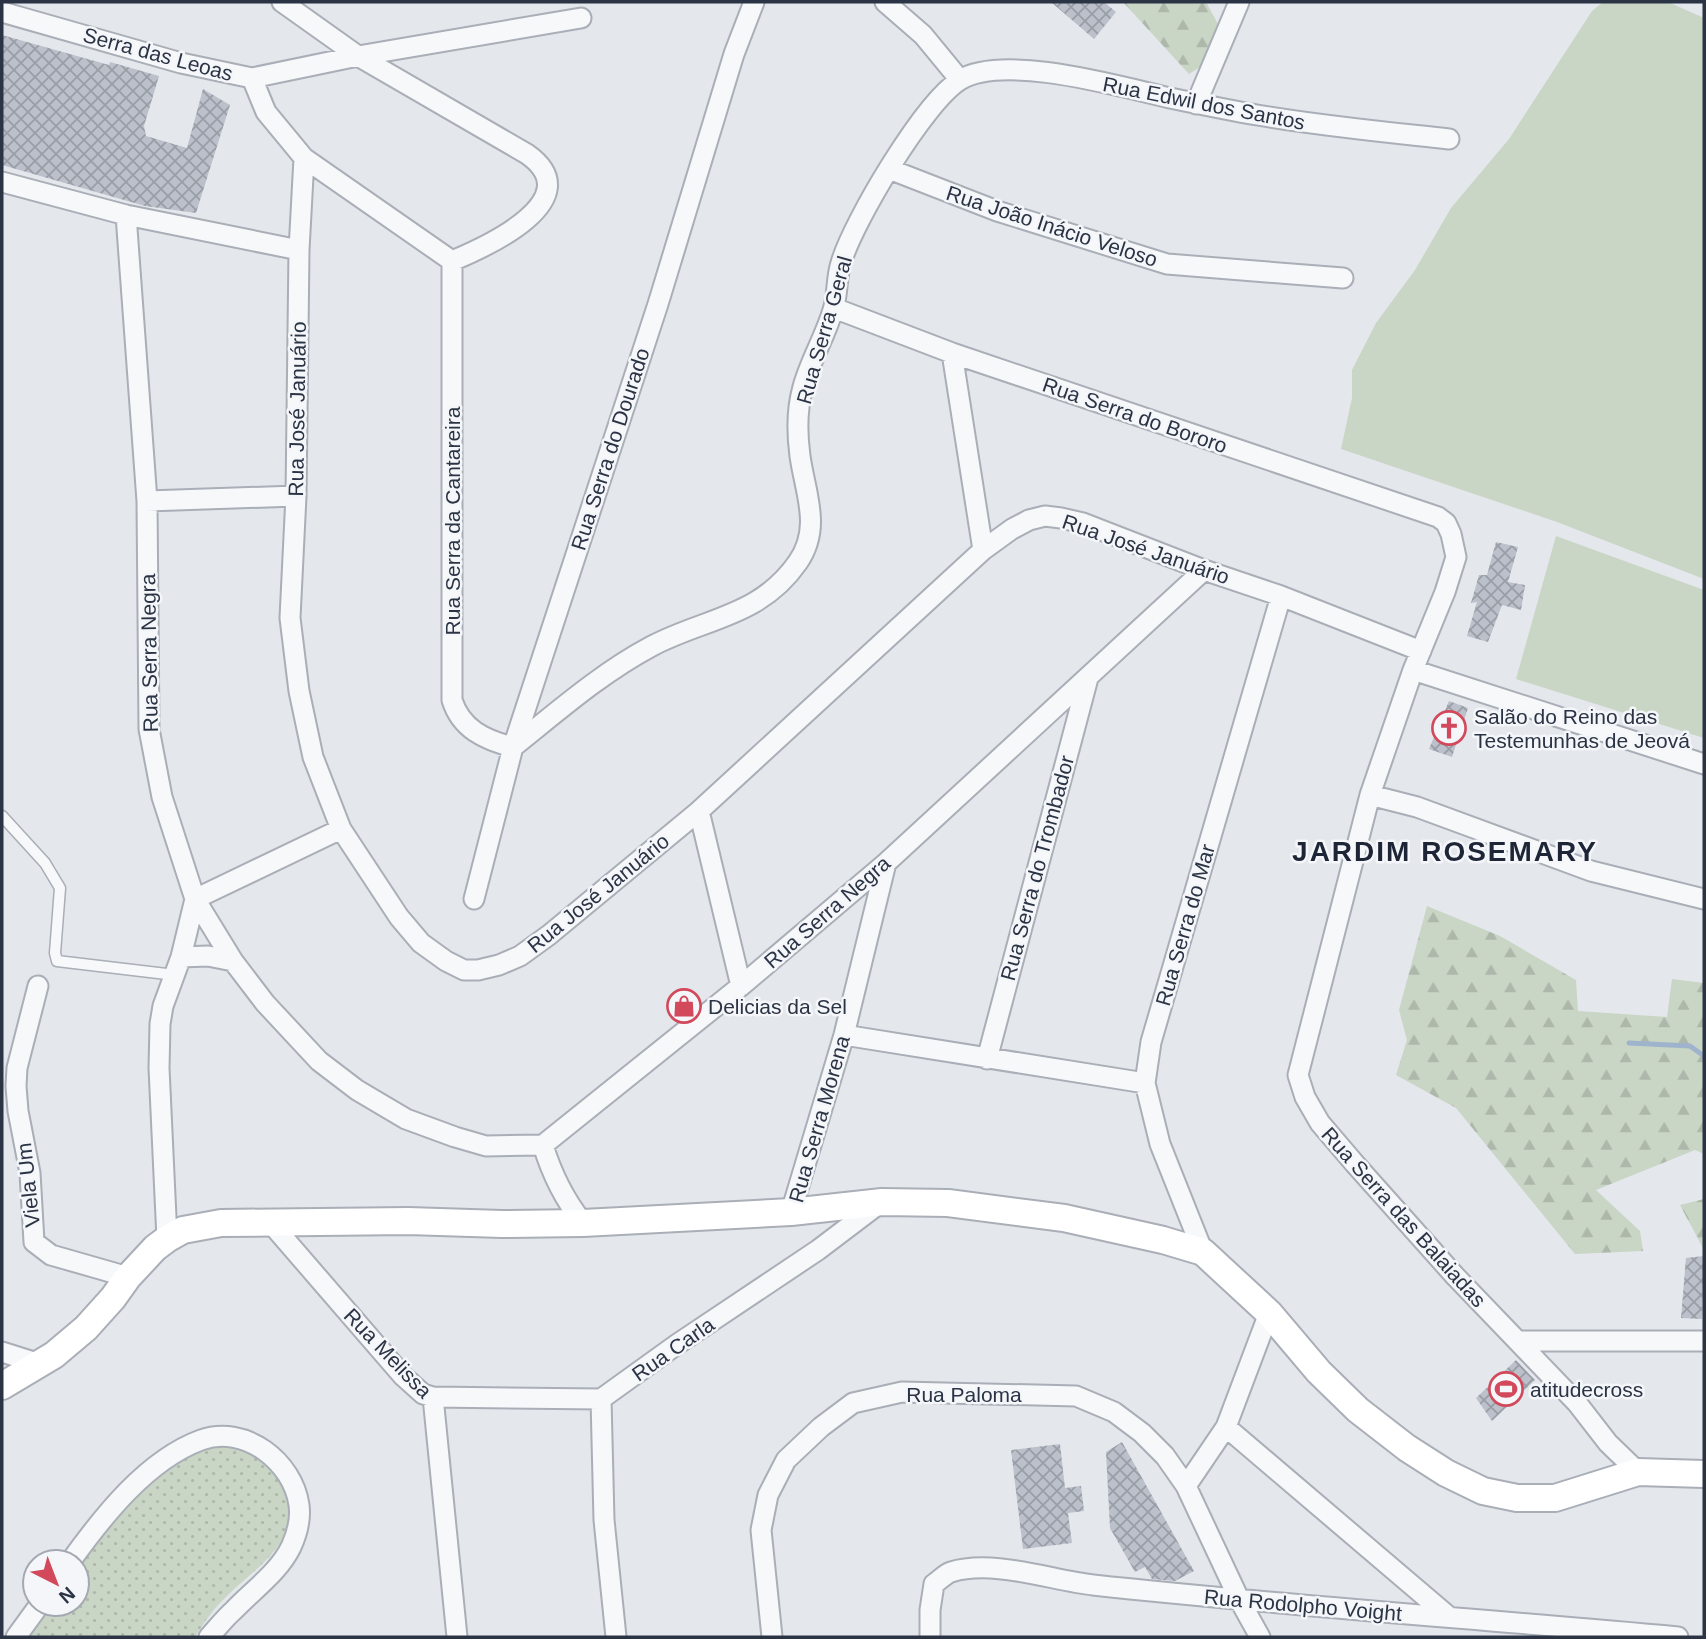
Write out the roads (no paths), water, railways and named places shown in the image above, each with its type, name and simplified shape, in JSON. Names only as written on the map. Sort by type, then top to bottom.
[{"type":"street","points":[[252,78],[267,112],[304,158],[452,261],[493,241],[537,211],[545,201],[548,192],[543,169],[527,154],[358,56],[282,2]]},
{"type":"street","name":"Rua Serra do Dourado","points":[[474,899],[513,747],[653,317],[734,54],[754,2]]},
{"type":"street","points":[[885,2],[923,35],[960,80]]},
{"type":"street","points":[[1196,104],[1239,2]]},
{"type":"street","name":"Serra das Leoas","points":[[2,12],[181,63],[252,78],[358,56],[580,18]]},
{"type":"street","name":"Rua Edwil dos Santos","points":[[960,80],[975,74],[996,71],[1058,74],[1196,104],[1313,124],[1448,139]]},
{"type":"street","name":"Rua Serra Geral","points":[[513,747],[620,664],[654,645],[729,617],[755,603],[796,565],[805,551],[811,533],[812,517],[800,457],[798,426],[802,388],[834,308],[841,263],[865,210],[889,169],[930,109],[960,80]]},
{"type":"street","name":"Rua José Januário","points":[[304,158],[299,250],[296,496],[290,618],[299,691],[313,757],[341,829],[382,894],[421,943],[464,970],[499,965],[520,956],[699,811],[983,550],[1029,520],[1045,516],[1083,523],[1421,651]]},
{"type":"street","name":"Rua João Inácio Veloso","points":[[889,169],[997,211],[1167,264],[1343,278]]},
{"type":"street","points":[[2,182],[126,215],[299,250]]},
{"type":"street","name":"Rua Serra Negra","points":[[126,215],[147,501],[149,729],[162,797],[194,899],[233,961],[294,1036],[319,1061],[357,1090],[406,1119],[455,1137],[486,1146],[543,1144],[741,986],[886,863],[1204,570]]},
{"type":"street","name":"Rua Serra da Cantareira","points":[[452,261],[452,700],[462,721],[472,730],[483,738],[513,747]]},
{"type":"street","name":"Rua Serra do Bororo","points":[[834,308],[952,354],[1438,517]]},
{"type":"street","points":[[952,354],[983,550]]},
{"type":"street","points":[[147,501],[296,496]]},
{"type":"street","name":"Rua Serra das Balaiadas","points":[[1438,517],[1446,523],[1451,534],[1455,556],[1446,592],[1413,670],[1370,795],[1298,1075],[1305,1097],[1320,1123],[1455,1276],[1577,1403],[1608,1443],[1639,1472]]},
{"type":"street","name":"Rua Serra do Mar","points":[[1203,1252],[1160,1144],[1145,1083],[1151,1042],[1281,596]]},
{"type":"street","points":[[1413,670],[1704,764]]},
{"type":"street","name":"Rua Serra do Trombador","points":[[987,1059],[1088,678]]},
{"type":"street","points":[[1370,795],[1417,807],[1591,871],[1704,899]]},
{"type":"street","points":[[699,811],[741,986]]},
{"type":"street","points":[[167,1238],[159,1057],[163,1006],[178,966],[194,899],[341,829]]},
{"type":"street","name":"Rua Serra Morena","points":[[792,1212],[844,1035],[886,863]]},
{"type":"street","points":[[178,966],[208,956],[233,961]]},
{"type":"street","name":"Viela Um","points":[[38,986],[17,1068],[16,1086],[30,1172],[34,1242],[51,1255],[128,1277]]},
{"type":"street","points":[[844,1035],[1145,1083]]},
{"type":"street","points":[[543,1144],[559,1189],[583,1223]]},
{"type":"street","points":[[2,1386],[54,1355],[86,1328],[155,1248],[183,1230],[221,1223],[269,1221],[583,1223],[792,1212],[882,1202],[948,1203],[1064,1218],[1163,1240],[1203,1252],[1269,1313],[1319,1372],[1358,1410],[1426,1460],[1483,1491],[1517,1498],[1555,1498],[1639,1472],[1704,1474]]},
{"type":"street","name":"Rua Carla","points":[[601,1399],[818,1250],[882,1202]]},
{"type":"street","name":"Rua Melissa","points":[[269,1221],[403,1376],[424,1394],[433,1397],[457,1637]]},
{"type":"street","points":[[1186,1486],[1226,1427],[1269,1313]]},
{"type":"street","points":[[1518,1341],[1704,1341]]},
{"type":"street","points":[[2,1352],[40,1364]]},
{"type":"street","name":"Rua Paloma","points":[[772,1637],[761,1530],[768,1495],[786,1460],[821,1427],[853,1403],[902,1392],[1076,1396],[1114,1412],[1142,1433],[1165,1456],[1186,1486],[1240,1601],[1261,1637]]},
{"type":"street","points":[[433,1397],[601,1399],[604,1520],[616,1637]]},
{"type":"street","points":[[1226,1427],[1448,1616]]},
{"type":"street","points":[[81,1548],[137,1480],[178,1452],[203,1439],[232,1436],[255,1443],[291,1480],[299,1505],[298,1526],[290,1548],[269,1578],[234,1609],[209,1637]]},
{"type":"street","name":"Rua Rodolpho Voight","points":[[930,1637],[934,1584],[948,1573],[969,1568],[1240,1601],[1678,1637]]},
{"type":"street","points":[[16,1637],[30,1618]]},
{"type":"lane","points":[[2,816],[45,863],[60,888],[56,959],[62,963],[178,966]]},
{"type":"waterway","points":[[1629,1043],[1690,1046],[1704,1056]]},
{"type":"place","name":"Salão do Reino das Testemunhas de Jeová","points":[[1449,728]]},
{"type":"place","name":"Delicias da Sel","points":[[684,1006]]},
{"type":"place","name":"atitudecross","points":[[1506,1389]]},
{"type":"district","name":"JARDIM ROSEMARY","points":[[1445,851]]}]
